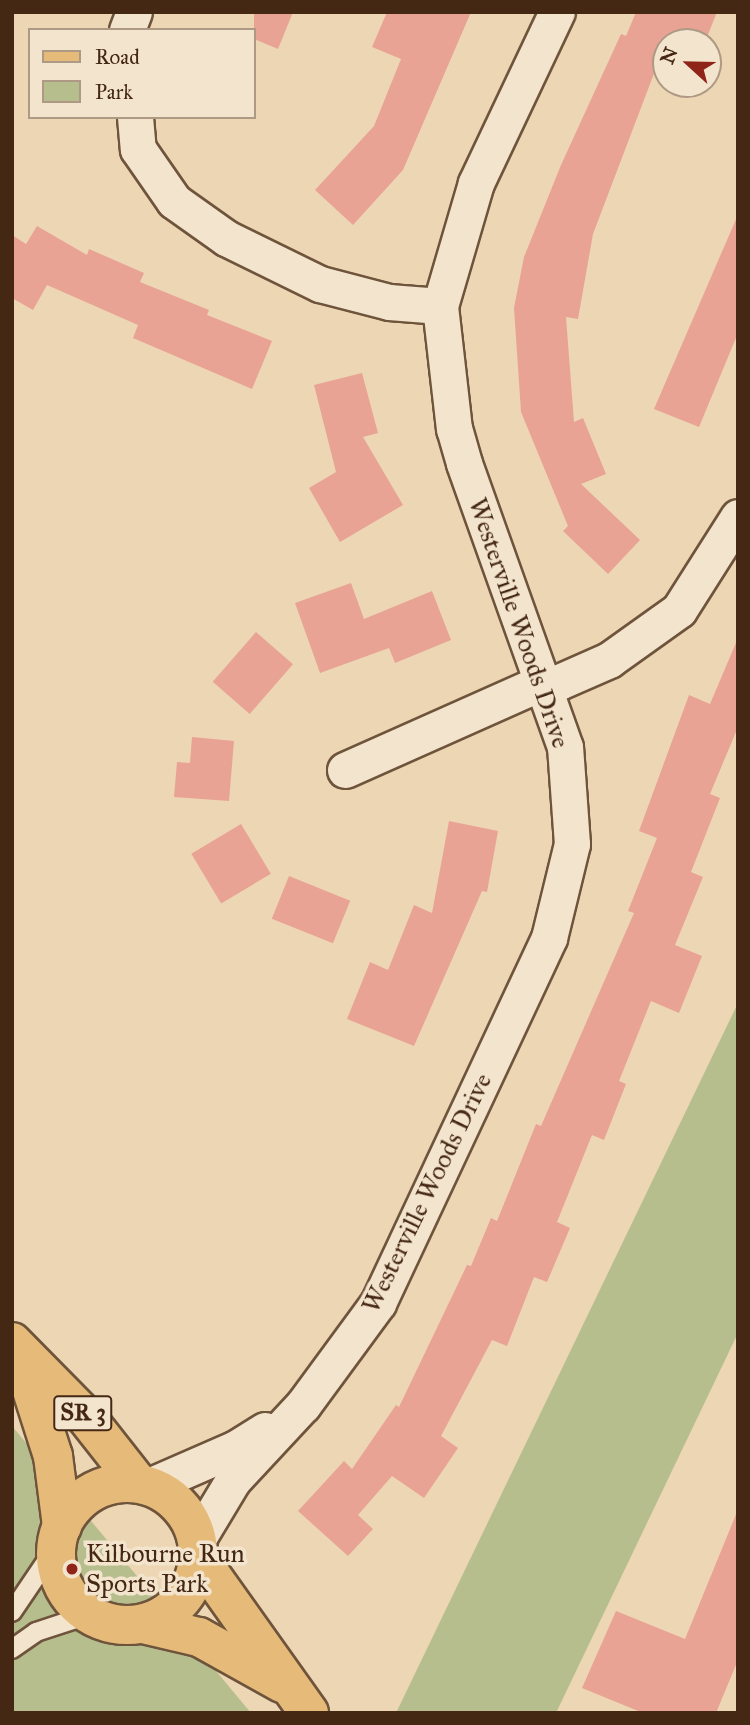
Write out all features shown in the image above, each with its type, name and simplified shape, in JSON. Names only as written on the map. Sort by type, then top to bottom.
[{"type":"main road","name":"SR 3","points":[[16,1347],[86,1417],[143,1485],[180,1506],[198,1549],[299,1700]]},
{"type":"main road","name":"SR 3","points":[[16,1347],[53,1456],[62,1585],[88,1615],[124,1626],[143,1624],[199,1637],[299,1700]]},
{"type":"main road","points":[[59,1536],[74,1506],[92,1492],[115,1484],[143,1485]]},
{"type":"main road","points":[[143,1624],[164,1616],[182,1600],[198,1549]]},
{"type":"street","name":"Westerville Woods Drive","points":[[198,1549],[233,1479],[303,1405],[378,1303],[549,938],[572,844],[565,747],[454,429],[440,306],[476,183],[557,12]]},
{"type":"street","points":[[135,119],[138,149],[174,201],[226,238],[320,284],[389,302],[440,306]]},
{"type":"street","points":[[345,770],[543,685],[610,660],[679,610],[738,517]]},
{"type":"street","name":"Westerville Woods Drive","points":[[143,1485],[236,1448],[303,1405]]},
{"type":"lane","points":[[12,1612],[59,1536]]},
{"type":"lane","points":[[12,1649],[36,1632],[88,1615]]},
{"type":"green space","points":[[738,1003],[738,1333],[556,1713],[396,1713]]},
{"type":"green space","name":"Kilbourne Run Sports Park","points":[[12,1426],[251,1713],[12,1713]]},
{"type":"building","points":[[254,12],[293,12],[278,49],[256,40]]},
{"type":"building","points":[[387,12],[471,12],[403,170],[353,225],[315,190],[374,126],[401,59],[372,47]]},
{"type":"building","points":[[636,12],[717,12],[711,28],[652,28],[652,79],[593,234],[578,319],[566,317],[574,422],[583,418],[606,474],[581,484],[640,540],[608,574],[563,531],[568,526],[521,412],[514,308],[524,257],[561,165],[621,34],[626,36]]},
{"type":"building","points":[[737,217],[738,333],[699,427],[654,409]]},
{"type":"building","points":[[37,226],[87,255],[89,249],[144,273],[140,282],[209,310],[207,315],[272,341],[252,389],[133,338],[138,325],[47,285],[33,310],[12,298],[12,235],[26,244]]},
{"type":"building","points":[[362,373],[378,433],[363,437],[403,505],[340,542],[309,488],[336,472],[314,385]]},
{"type":"building","points":[[351,583],[364,619],[432,591],[451,640],[395,663],[389,648],[320,673],[295,603]]},
{"type":"building","points":[[256,632],[293,664],[250,714],[213,682]]},
{"type":"building","points":[[738,638],[738,727],[710,794],[720,798],[691,872],[703,877],[675,945],[702,956],[679,1013],[651,1001],[619,1081],[626,1084],[604,1140],[592,1135],[557,1222],[570,1228],[547,1282],[534,1277],[507,1346],[492,1340],[441,1436],[458,1448],[424,1498],[392,1476],[358,1515],[373,1529],[348,1556],[298,1511],[344,1461],[352,1469],[396,1405],[399,1407],[467,1265],[471,1266],[491,1218],[497,1221],[536,1124],[541,1126],[634,913],[628,911],[657,838],[639,831],[689,695],[710,704]]},
{"type":"building","points":[[192,737],[234,741],[229,801],[174,797],[177,762],[190,763]]},
{"type":"building","points":[[449,821],[498,831],[487,892],[482,891],[414,1046],[347,1019],[370,962],[388,970],[414,905],[432,913]]},
{"type":"building","points":[[241,824],[271,874],[221,904],[191,854]]},
{"type":"building","points":[[289,876],[350,901],[333,943],[272,919]]},
{"type":"building","points":[[737,1512],[738,1660],[716,1713],[643,1713],[582,1688],[616,1611],[685,1639]]},
{"type":"place","name":"Kilbourne Run Sports Park","points":[[72,1569]]}]
